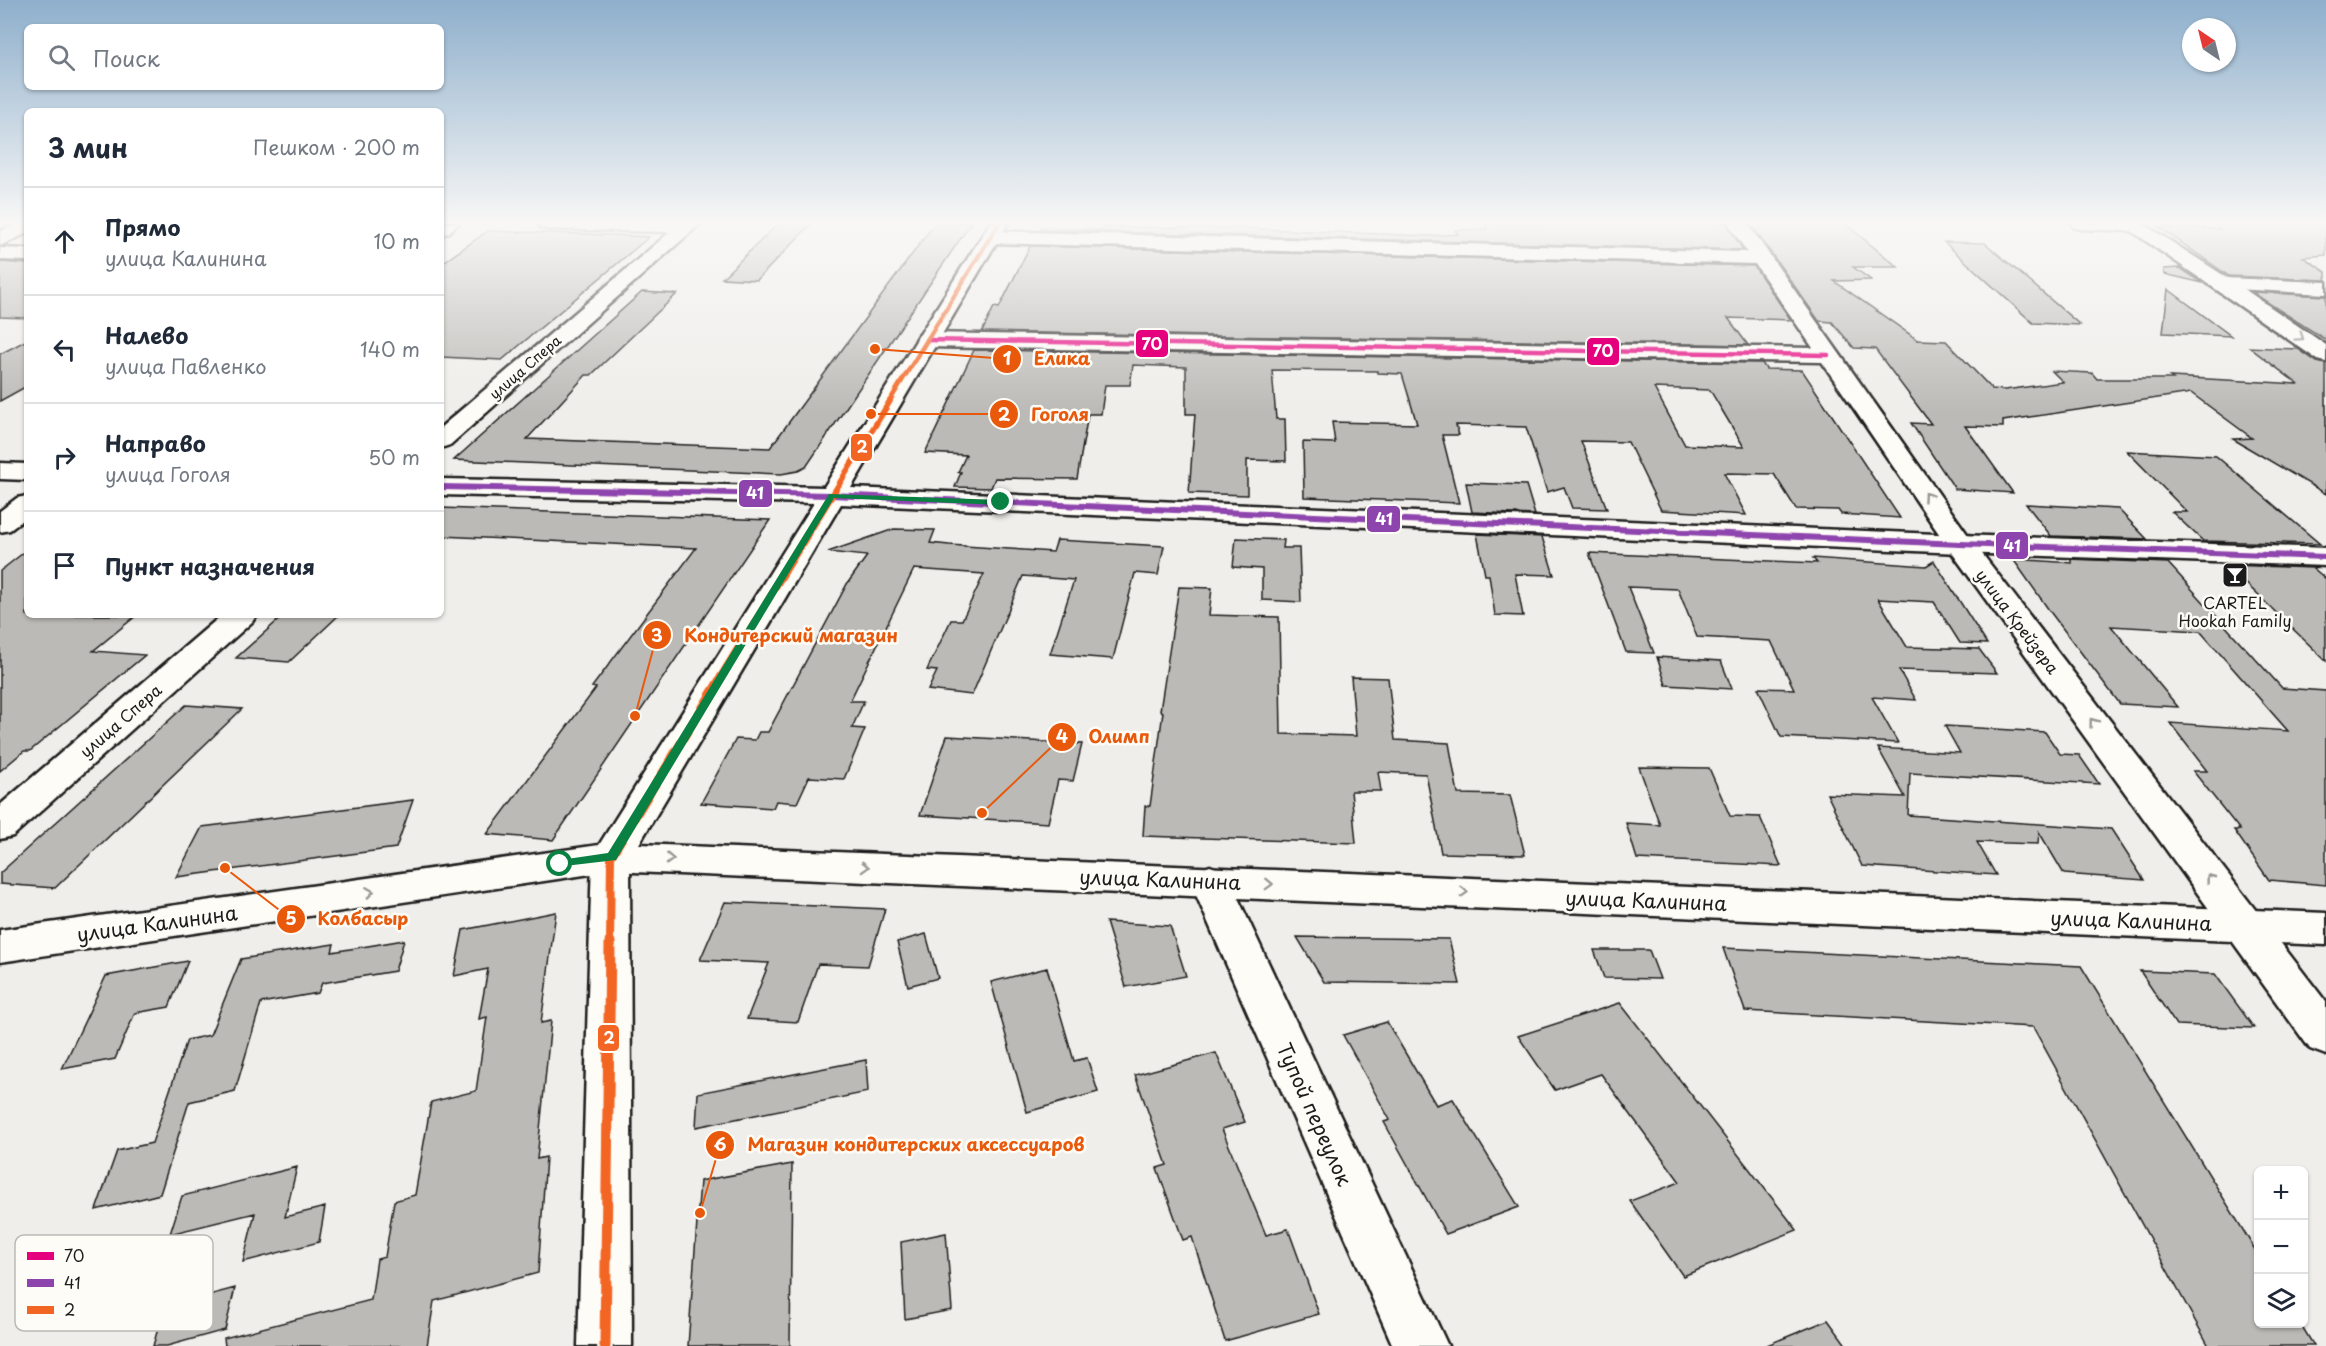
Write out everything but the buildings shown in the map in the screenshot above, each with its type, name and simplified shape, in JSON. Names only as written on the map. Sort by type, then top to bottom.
[{"type":"street","name":"улица Спера","points":[[444,437],[619,286]]},
{"type":"street","points":[[605,1346],[612,857],[960,286]]},
{"type":"street","name":"улица Крейзера","points":[[1780,286],[1960,544],[2326,1035]]},
{"type":"street","points":[[2227,286],[2326,355]]},
{"type":"street","points":[[2270,286],[2326,288]]},
{"type":"street","points":[[927,340],[1828,355]]},
{"type":"street","points":[[0,471],[24,472]]},
{"type":"street","points":[[444,487],[831,495],[1960,544],[2326,557]]},
{"type":"street","points":[[0,524],[24,506]]},
{"type":"street","name":"улица Спера","points":[[0,826],[238,618]]},
{"type":"street","name":"улица Калинина","points":[[0,946],[612,857],[2326,929]]},
{"type":"street","name":"Тупой переулок","points":[[1210,881],[1421,1346]]},
{"type":"transit line","name":"2","points":[[605,1346],[611,857],[961,286]]},
{"type":"transit line","name":"70","points":[[927,340],[1828,355]]},
{"type":"transit line","name":"41","points":[[444,487],[831,495],[1960,544],[2326,557]]},
{"type":"place","name":"Елика","points":[[875,349]]},
{"type":"place","name":"Гоголя","points":[[871,414]]},
{"type":"place","name":"CARTEL Hookah Family","points":[[2235,575]]},
{"type":"place","name":"Кондитерский магазин","points":[[635,716]]},
{"type":"place","name":"Олимп","points":[[982,813]]},
{"type":"place","name":"Колбасыр","points":[[225,868]]},
{"type":"place","name":"Магазин кондитерских аксессуаров","points":[[700,1213]]},
{"type":"route","points":[[560,864],[612,857],[831,495],[1001,502]]}]
